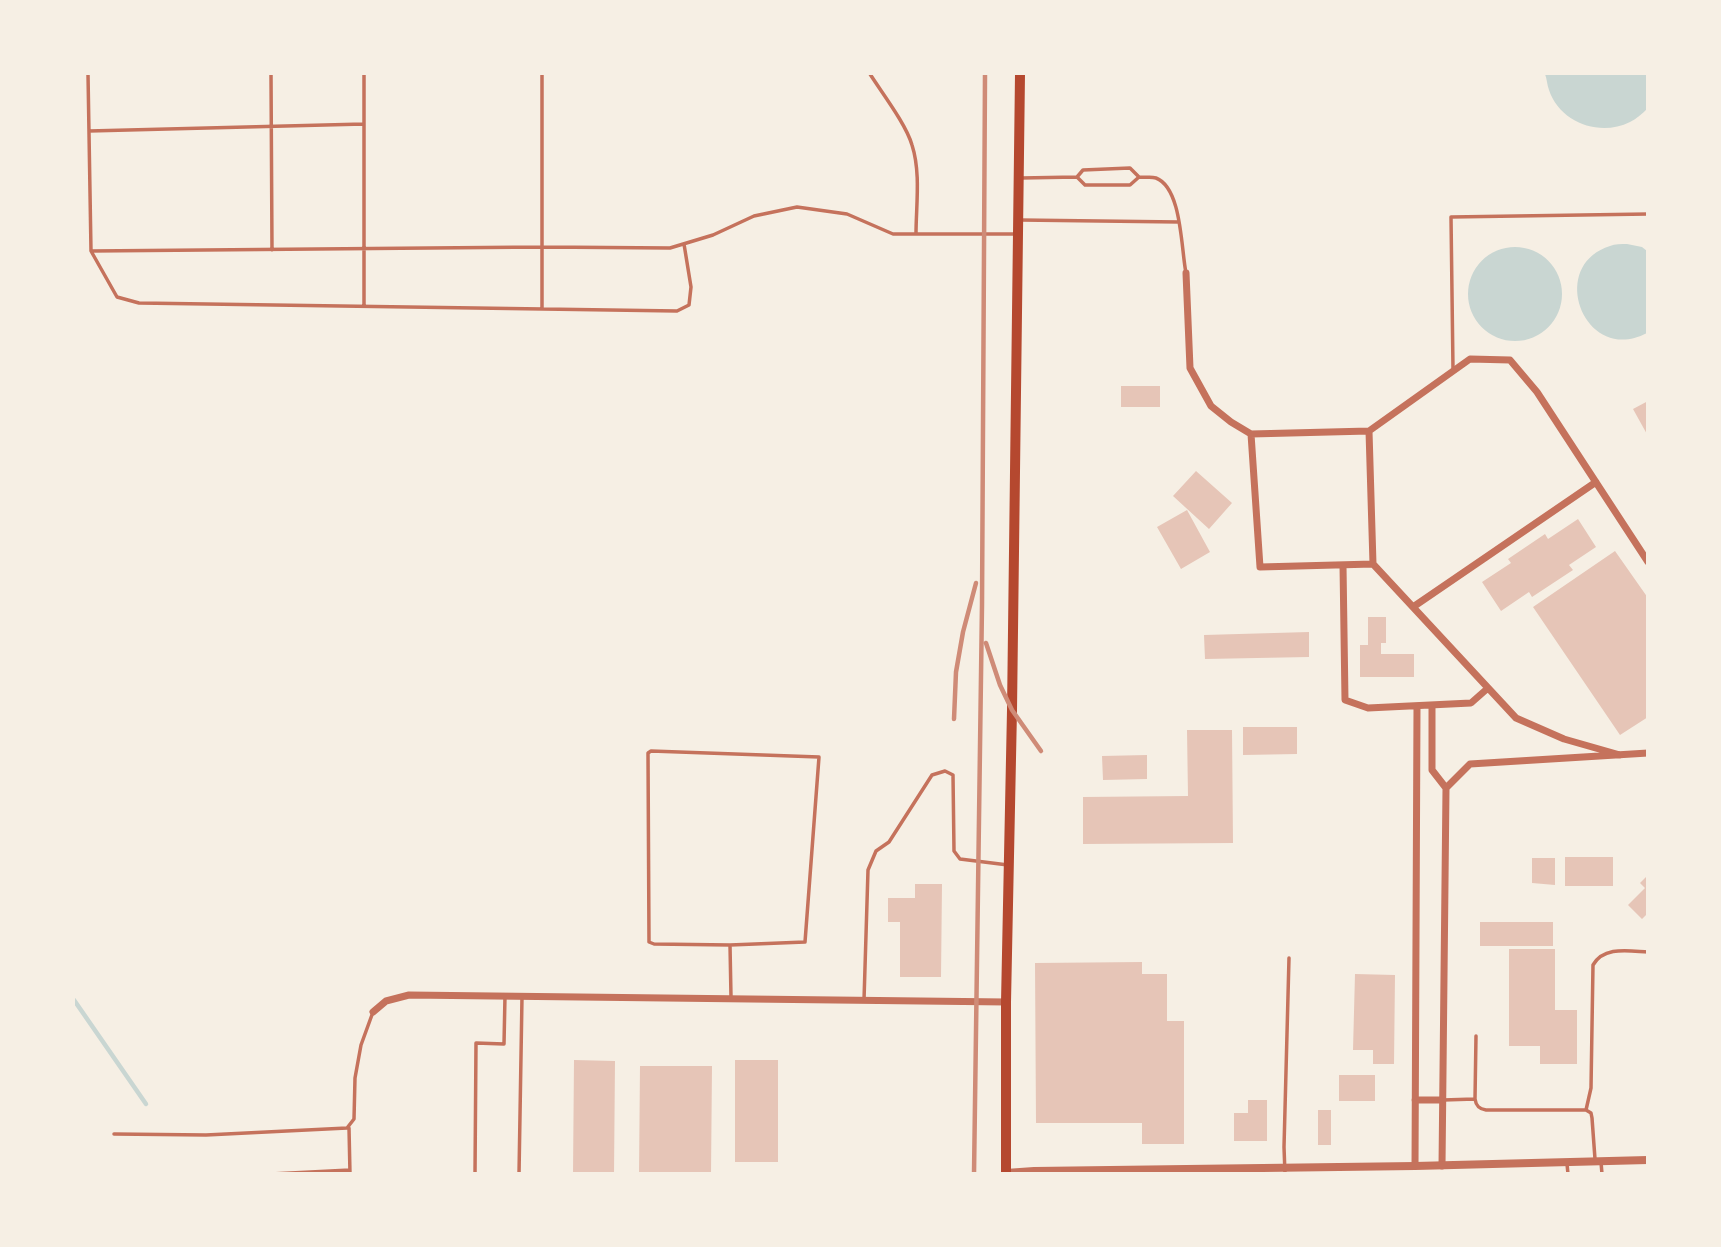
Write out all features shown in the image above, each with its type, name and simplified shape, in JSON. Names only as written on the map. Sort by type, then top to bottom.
[{"type":"main road","points":[[1006,1173],[1006,1002],[1020,74]]},
{"type":"street","points":[[1186,273],[1190,368],[1211,406],[1231,422],[1251,434],[1369,431],[1470,359],[1510,360],[1537,392],[1647,562]]},
{"type":"street","points":[[1369,431],[1373,564],[1516,718],[1564,739],[1620,755]]},
{"type":"street","points":[[1251,434],[1260,568],[1373,564]]},
{"type":"street","points":[[1413,607],[1596,482]]},
{"type":"street","points":[[1343,565],[1345,700],[1367,708],[1471,703],[1488,688]]},
{"type":"street","points":[[1414,1170],[1417,706]]},
{"type":"street","points":[[1432,706],[1432,770],[1446,788],[1442,1166]]},
{"type":"street","points":[[1446,788],[1470,764],[1647,753]]},
{"type":"street","points":[[373,1012],[386,1001],[409,995],[1006,1002]]},
{"type":"street","points":[[1415,1100],[1443,1100]]},
{"type":"street","points":[[1006,1173],[1414,1170],[1442,1166],[1647,1160]]},
{"type":"lane","points":[[88,74],[91,251],[117,297],[139,303],[677,312],[689,305],[691,287],[684,244]]},
{"type":"lane","points":[[271,74],[272,250]]},
{"type":"lane","points":[[364,74],[365,307]]},
{"type":"lane","points":[[542,74],[542,309]]},
{"type":"lane","points":[[870,74],[908,134],[913,147],[916,159],[916,234]]},
{"type":"lane","points":[[89,131],[364,124]]},
{"type":"lane","points":[[1077,177],[1083,170],[1129,169],[1139,177],[1156,178],[1168,187],[1179,222],[1186,273]]},
{"type":"lane","points":[[1019,178],[1077,177],[1085,185],[1130,185],[1139,177]]},
{"type":"lane","points":[[91,251],[670,248],[713,235],[754,216],[797,207],[846,214],[893,234],[1018,234]]},
{"type":"lane","points":[[1453,371],[1451,217],[1647,214]]},
{"type":"lane","points":[[1018,220],[1179,222]]},
{"type":"lane","points":[[651,751],[819,758],[805,942],[730,945],[649,942],[648,753],[651,751]]},
{"type":"lane","points":[[864,1000],[868,870],[876,851],[889,842],[932,775],[946,771],[953,775],[954,851],[960,859],[1008,864]]},
{"type":"lane","points":[[730,945],[731,999]]},
{"type":"lane","points":[[1586,1110],[1591,1095],[1593,965],[1598,956],[1609,951],[1647,951]]},
{"type":"lane","points":[[1285,1171],[1289,958]]},
{"type":"lane","points":[[475,1174],[476,1043],[504,1044],[505,996]]},
{"type":"lane","points":[[519,1174],[522,996]]},
{"type":"lane","points":[[114,1134],[206,1135],[347,1128],[354,1119],[355,1078],[361,1045],[373,1012]]},
{"type":"lane","points":[[1476,1036],[1476,1105],[1486,1110],[1586,1110],[1591,1113],[1602,1174]]},
{"type":"lane","points":[[1443,1100],[1475,1100]]},
{"type":"lane","points":[[271,1174],[350,1172],[349,1126]]},
{"type":"lane","points":[[1567,1162],[1568,1174]]},
{"type":"shaded area","points":[[1545,74],[1647,74],[1647,109],[1632,121],[1618,126],[1606,128],[1582,124],[1562,111],[1554,101]]},
{"type":"shaded area","points":[[1627,244],[1642,247],[1647,251],[1647,333],[1625,340],[1606,336],[1591,325],[1581,309],[1577,291],[1580,273],[1591,257],[1610,246]]},
{"type":"shaded area","points":[[1515,247],[1533,251],[1548,261],[1558,276],[1562,294],[1558,312],[1548,327],[1533,337],[1515,341],[1497,337],[1482,327],[1472,312],[1468,294],[1472,276],[1482,261],[1497,251]]},
{"type":"building","points":[[1121,386],[1160,386],[1160,407],[1121,407]]},
{"type":"building","points":[[1648,401],[1648,436],[1633,409]]},
{"type":"building","points":[[1196,471],[1232,503],[1209,529],[1173,496]]},
{"type":"building","points":[[1187,510],[1210,552],[1181,569],[1157,527]]},
{"type":"building","points":[[1578,519],[1596,547],[1569,565],[1573,570],[1532,597],[1529,592],[1501,611],[1482,582],[1511,563],[1508,559],[1545,534],[1548,539]]},
{"type":"building","points":[[1615,551],[1648,598],[1648,717],[1620,735],[1533,607]]},
{"type":"building","points":[[1368,617],[1386,617],[1386,643],[1381,643],[1381,654],[1414,654],[1414,677],[1360,677],[1360,645],[1368,645]]},
{"type":"building","points":[[1309,632],[1309,657],[1205,659],[1204,635]]},
{"type":"building","points":[[1243,727],[1297,727],[1297,754],[1243,755]]},
{"type":"building","points":[[1187,730],[1232,730],[1233,843],[1083,844],[1083,797],[1188,796]]},
{"type":"building","points":[[1147,755],[1147,779],[1103,780],[1102,756]]},
{"type":"building","points":[[1565,857],[1613,857],[1613,886],[1565,886]]},
{"type":"building","points":[[1532,858],[1555,858],[1555,885],[1532,883]]},
{"type":"building","points":[[1648,875],[1648,913],[1642,919],[1628,905],[1645,888],[1640,883]]},
{"type":"building","points":[[915,884],[942,884],[941,977],[900,977],[900,922],[888,922],[888,898],[915,898]]},
{"type":"building","points":[[1480,922],[1553,922],[1553,946],[1480,946]]},
{"type":"building","points":[[1509,949],[1555,949],[1555,1010],[1577,1010],[1577,1064],[1540,1064],[1540,1046],[1509,1046]]},
{"type":"building","points":[[1142,962],[1142,974],[1167,974],[1167,1021],[1184,1021],[1184,1144],[1142,1144],[1142,1123],[1036,1123],[1035,963]]},
{"type":"building","points":[[1355,974],[1395,975],[1394,1064],[1373,1064],[1373,1050],[1353,1050]]},
{"type":"building","points":[[574,1060],[615,1061],[614,1174],[573,1174]]},
{"type":"building","points":[[735,1060],[778,1060],[778,1162],[735,1162]]},
{"type":"building","points":[[640,1066],[712,1066],[711,1174],[639,1174]]},
{"type":"building","points":[[1339,1075],[1375,1075],[1375,1101],[1339,1101]]},
{"type":"building","points":[[1248,1100],[1267,1100],[1267,1141],[1234,1141],[1234,1113],[1248,1113]]},
{"type":"building","points":[[1318,1110],[1331,1110],[1331,1145],[1318,1145]]},
{"type":"waterway","points":[[74,1000],[146,1104]]},
{"type":"railway","points":[[974,1174],[982,605],[985,74]]},
{"type":"railway","points":[[954,719],[956,672],[976,583]]},
{"type":"railway","points":[[986,643],[1000,685],[1012,710],[1041,751]]}]
